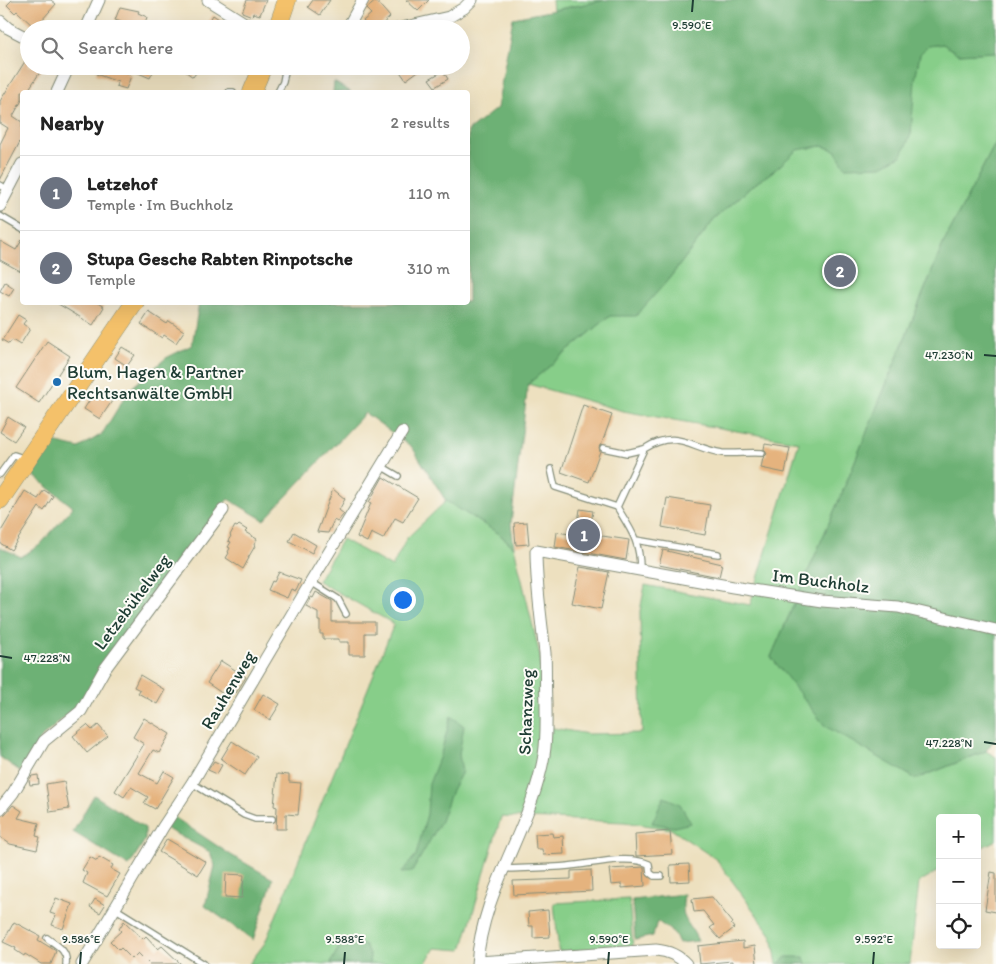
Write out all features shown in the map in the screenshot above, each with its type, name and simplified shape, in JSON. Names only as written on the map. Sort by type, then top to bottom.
[{"type":"main road","points":[[280,20],[287,0]]},
{"type":"main road","points":[[253,90],[259,75]]},
{"type":"main road","points":[[0,500],[133,305]]},
{"type":"street","points":[[90,20],[99,0]]},
{"type":"street","points":[[208,0],[238,20]]},
{"type":"street","points":[[352,20],[363,0]]},
{"type":"street","points":[[440,20],[449,18],[472,0]]},
{"type":"street","points":[[0,21],[20,34]]},
{"type":"street","points":[[58,90],[65,75]]},
{"type":"street","points":[[0,206],[5,187],[20,167]]},
{"type":"street","name":"Rauhenweg","points":[[82,964],[402,432]]},
{"type":"street","name":"Letzebühelweg","points":[[0,809],[13,793],[44,741],[81,711],[104,670],[223,510]]},
{"type":"street","name":"Im Buchholz","points":[[536,550],[733,587],[822,601],[898,607],[996,630]]},
{"type":"street","name":"Schanzweg","points":[[478,963],[481,932],[503,869],[531,802],[544,756],[546,729],[545,654],[536,581],[536,550]]},
{"type":"street","points":[[478,963],[656,950],[674,954],[686,964]]},
{"type":"lane","points":[[279,90],[284,75]]},
{"type":"lane","points":[[0,216],[20,228]]},
{"type":"lane","points":[[603,448],[627,453],[644,449],[655,442],[668,439],[686,441],[724,453],[762,453]]},
{"type":"lane","points":[[616,507],[644,449]]},
{"type":"lane","points":[[0,474],[14,456],[27,459]]},
{"type":"lane","points":[[381,466],[398,476]]},
{"type":"lane","points":[[551,469],[555,487],[616,507],[636,540],[640,553],[640,569]]},
{"type":"lane","points":[[636,540],[718,554]]},
{"type":"lane","points":[[311,582],[338,598],[346,614]]},
{"type":"lane","points":[[192,783],[244,815],[254,819],[272,819]]},
{"type":"lane","points":[[503,869],[568,866],[630,859],[641,860],[649,864],[650,873],[654,876],[661,876]]},
{"type":"lane","points":[[116,909],[204,964]]},
{"type":"lane","points":[[48,938],[65,951],[66,964]]},
{"type":"green space","points":[[552,0],[606,0],[553,10]]},
{"type":"green space","points":[[606,0],[996,0],[996,51],[958,54],[943,44],[928,46],[920,54],[915,80],[911,134],[902,155],[882,166],[845,167],[835,150],[822,146],[797,150],[714,220],[668,280],[636,316],[610,316],[528,384],[511,523],[514,547],[498,533],[446,501],[412,447],[365,413],[264,520],[228,499],[204,528],[77,706],[42,737],[20,771],[0,757],[0,547],[21,557],[40,545],[73,507],[33,475],[53,442],[79,448],[102,434],[129,390],[166,358],[192,345],[199,305],[470,305],[470,129],[497,108],[513,18]]},
{"type":"green space","points":[[943,44],[958,54],[996,51],[996,142],[944,242],[842,493],[771,657],[916,779],[986,751],[996,757],[996,840],[981,848],[981,814],[936,814],[936,872],[919,882],[910,964],[777,964],[772,936],[717,860],[671,829],[624,822],[501,817],[462,950],[435,948],[425,964],[249,964],[265,943],[394,624],[318,581],[342,539],[392,567],[407,538],[446,501],[498,533],[514,547],[540,656],[547,727],[588,734],[642,733],[640,611],[645,585],[750,605],[799,442],[623,411],[528,384],[610,316],[668,280],[714,220],[752,186],[776,169],[797,149],[822,146],[835,150],[846,167],[911,134],[914,80],[920,54],[928,46]]},
{"type":"green space","points":[[334,82],[348,90],[333,90]]},
{"type":"green space","points":[[996,142],[996,737],[986,751],[916,779],[825,726],[771,657],[842,493],[944,242]]},
{"type":"green space","points":[[451,716],[464,726],[459,754],[462,772],[452,790],[441,821],[412,872],[401,873],[416,855],[427,814],[429,784],[441,753]]},
{"type":"green space","points":[[94,795],[145,828],[145,840],[129,866],[73,832]]},
{"type":"green space","points":[[664,797],[680,804],[691,823],[674,827],[652,823]]},
{"type":"green space","points":[[171,815],[231,855],[273,879],[253,940],[205,906],[215,866],[210,852],[163,827]]},
{"type":"green space","points":[[684,894],[684,915],[698,941],[679,943],[674,933],[657,921],[653,936],[635,940],[632,900]]},
{"type":"green space","points":[[629,899],[633,948],[559,952],[554,903]]},
{"type":"green space","points":[[343,940],[365,945],[370,955],[369,964],[332,964],[331,962]]},
{"type":"green space","points":[[786,957],[804,957],[806,964],[778,964]]},
{"type":"building","points":[[12,0],[51,0],[56,4],[42,20],[27,20],[7,5]]},
{"type":"building","points":[[247,0],[266,0],[260,15],[253,13],[252,16],[242,12]]},
{"type":"building","points":[[313,0],[330,0],[320,15],[308,7]]},
{"type":"building","points":[[406,0],[429,0],[418,11]]},
{"type":"building","points":[[376,1],[390,17],[387,20],[364,20],[371,14],[366,9]]},
{"type":"building","points":[[120,7],[139,11],[138,13],[147,17],[146,20],[115,20]]},
{"type":"building","points":[[213,15],[220,20],[210,20]]},
{"type":"building","points":[[20,69],[20,75],[38,75],[28,90],[20,90],[20,104],[13,116],[20,121],[20,142],[0,180],[0,144],[8,128],[0,123],[0,101]]},
{"type":"building","points":[[99,75],[131,76],[126,89],[116,86],[118,82]]},
{"type":"building","points":[[402,75],[413,75],[406,80]]},
{"type":"building","points":[[436,75],[446,75],[448,79],[435,87],[429,79]]},
{"type":"building","points":[[0,241],[16,250],[20,243],[20,271],[0,260]]},
{"type":"building","points":[[830,259],[852,261],[850,282],[828,280]]},
{"type":"building","points":[[5,282],[14,288],[9,296],[0,291]]},
{"type":"building","points":[[60,305],[101,305],[104,307],[93,325]]},
{"type":"building","points":[[149,312],[167,324],[169,321],[184,331],[176,343],[164,335],[162,338],[141,324]]},
{"type":"building","points":[[18,315],[26,320],[23,324],[30,329],[20,345],[12,340],[9,344],[2,340]]},
{"type":"building","points":[[47,341],[70,356],[39,403],[16,388]]},
{"type":"building","points":[[122,347],[135,355],[127,366],[115,358]]},
{"type":"building","points":[[96,390],[112,401],[100,419],[84,409]]},
{"type":"building","points":[[583,405],[612,415],[599,447],[600,451],[589,482],[561,472]]},
{"type":"building","points":[[8,417],[24,427],[14,441],[0,432]]},
{"type":"building","points":[[765,444],[790,448],[785,473],[761,468],[763,458],[767,454],[764,449]]},
{"type":"building","points":[[383,477],[418,498],[403,522],[395,518],[383,539],[371,533],[367,542],[357,537],[371,503],[369,502]]},
{"type":"building","points":[[333,489],[345,499],[339,510],[344,514],[337,522],[334,520],[328,533],[317,532]]},
{"type":"building","points":[[44,490],[53,496],[44,511],[39,507],[11,550],[0,543],[0,533],[25,491],[38,499]]},
{"type":"building","points":[[667,498],[710,505],[705,535],[662,527]]},
{"type":"building","points":[[580,509],[593,511],[589,534],[629,540],[626,560],[555,547],[557,532],[576,535]]},
{"type":"building","points":[[527,522],[529,544],[516,545],[514,523]]},
{"type":"building","points":[[239,525],[247,530],[245,532],[257,539],[243,569],[226,558],[230,548],[228,547],[231,542],[228,541],[230,535],[235,526]]},
{"type":"building","points":[[294,532],[316,545],[312,553],[289,541]]},
{"type":"building","points":[[663,550],[722,564],[719,577],[659,565]]},
{"type":"building","points":[[580,567],[609,572],[601,609],[572,603]]},
{"type":"building","points":[[279,572],[301,580],[296,591],[291,589],[287,598],[268,590]]},
{"type":"building","points":[[316,592],[332,601],[332,622],[375,622],[375,633],[365,633],[365,655],[349,655],[349,642],[339,642],[339,639],[323,639],[323,634],[320,634],[318,612],[306,606]]},
{"type":"building","points":[[221,661],[246,677],[236,693],[227,688],[223,694],[207,683]]},
{"type":"building","points":[[140,675],[165,690],[157,704],[138,693],[140,690],[134,687]]},
{"type":"building","points":[[263,694],[280,704],[270,720],[254,710]]},
{"type":"building","points":[[144,718],[170,734],[159,753],[153,750],[139,773],[157,783],[164,771],[174,777],[155,809],[144,803],[148,797],[131,787],[124,797],[115,791],[144,744],[133,737]]},
{"type":"building","points":[[87,725],[92,730],[98,725],[108,736],[87,753],[73,736]]},
{"type":"building","points":[[232,741],[257,757],[245,775],[221,759]]},
{"type":"building","points":[[214,761],[222,765],[217,774],[208,770]]},
{"type":"building","points":[[277,774],[289,775],[289,782],[301,783],[298,815],[286,814],[286,829],[276,829],[277,807],[274,806]]},
{"type":"building","points":[[38,775],[39,784],[30,785],[29,780],[32,776]]},
{"type":"building","points":[[64,781],[69,809],[50,812],[46,784]]},
{"type":"building","points":[[13,805],[22,811],[18,818],[39,823],[36,836],[40,837],[37,850],[10,844],[0,837],[0,816],[5,814]]},
{"type":"building","points":[[670,831],[672,854],[636,856],[635,834]]},
{"type":"building","points":[[552,833],[553,837],[563,836],[564,854],[543,855],[542,849],[536,849],[535,834]]},
{"type":"building","points":[[167,839],[206,862],[198,875],[159,852]]},
{"type":"building","points":[[90,857],[97,861],[99,857],[113,865],[111,869],[120,874],[107,896],[83,883],[87,873],[82,870]]},
{"type":"building","points":[[689,864],[690,881],[671,882],[670,865]]},
{"type":"building","points":[[644,867],[645,886],[622,888],[622,884],[611,885],[609,869]]},
{"type":"building","points":[[591,870],[592,891],[514,895],[513,881],[571,879],[571,871]]},
{"type":"building","points":[[991,872],[996,873],[996,912],[985,910]]},
{"type":"building","points":[[226,874],[244,875],[242,898],[225,897]]},
{"type":"building","points":[[712,897],[733,923],[731,924],[734,928],[720,939],[710,928],[714,925],[703,911],[694,912],[692,899]]},
{"type":"building","points":[[56,898],[72,904],[63,929],[52,925],[56,915],[50,913]]},
{"type":"building","points":[[95,899],[105,905],[100,913],[90,907]]},
{"type":"building","points":[[548,910],[550,937],[533,938],[533,926],[529,926],[528,912]]},
{"type":"building","points":[[124,921],[143,939],[146,936],[158,949],[162,946],[181,964],[149,964],[138,953],[132,959],[121,948],[119,950],[110,941],[121,931],[119,929]]},
{"type":"building","points":[[14,922],[40,936],[38,940],[56,951],[51,964],[41,964],[25,954],[24,956],[15,950],[16,948],[3,942]]},
{"type":"building","points":[[743,941],[743,948],[755,946],[757,964],[732,964],[732,961],[700,964],[698,946]]},
{"type":"place","name":"Stupa Gesche Rabten Rinpotsche","points":[[840,271]]},
{"type":"place","name":"Blum, Hagen & Partner Rechtsanwälte GmbH","points":[[57,382]]},
{"type":"place","name":"Letzehof","points":[[584,535]]}]
